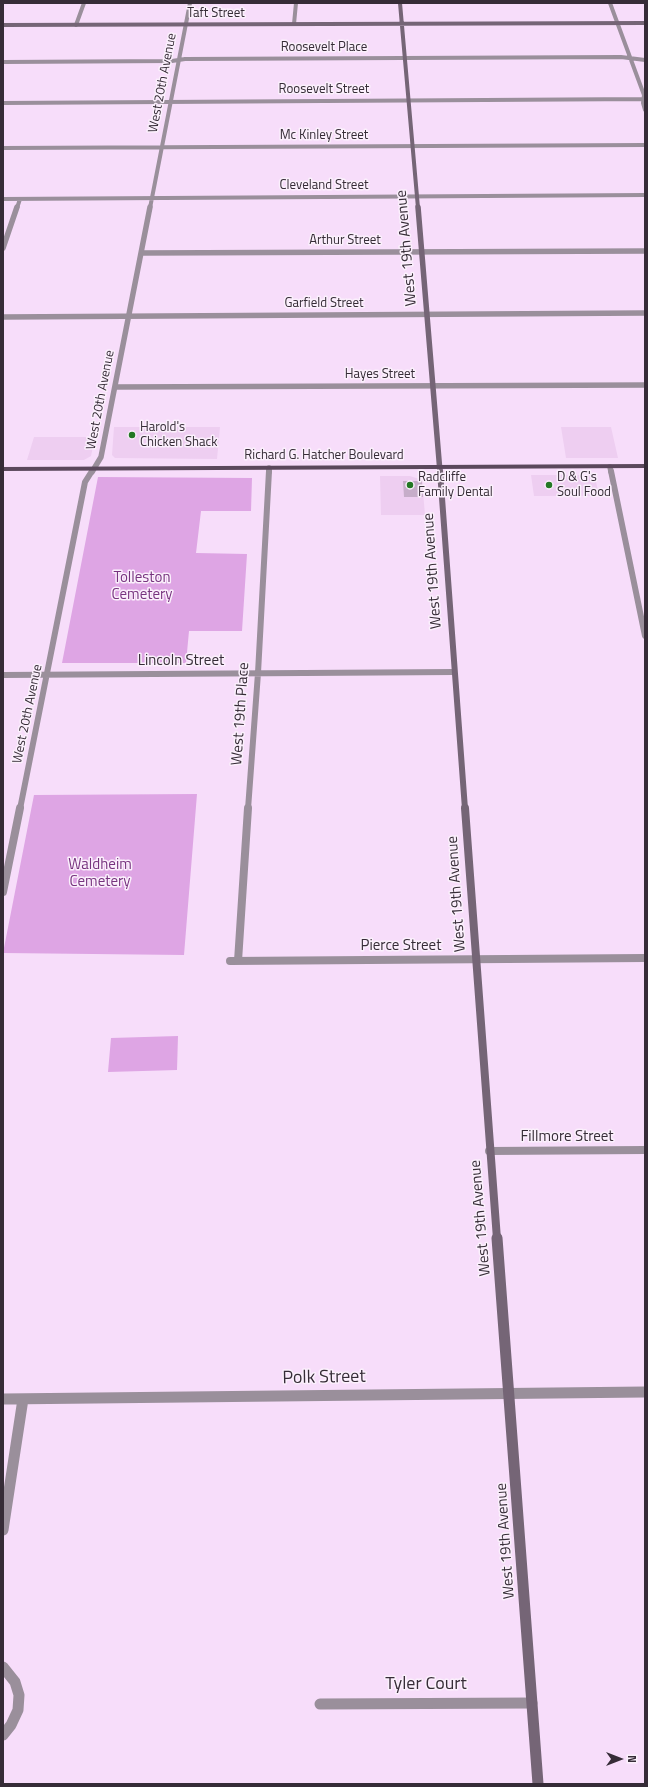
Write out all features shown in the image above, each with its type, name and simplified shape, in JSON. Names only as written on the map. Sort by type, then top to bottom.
[{"type":"main road","name":"Richard G. Hatcher Boulevard","points":[[3,469],[645,466]]},
{"type":"street","points":[[76,25],[84,3]]},
{"type":"street","name":"West 20th Avenue","points":[[3,892],[85,482],[101,456],[190,3]]},
{"type":"street","points":[[294,24],[296,3]]},
{"type":"street","name":"West 19th Avenue","points":[[400,3],[440,468],[489,1151],[509,1392],[538,1784]]},
{"type":"street","points":[[610,3],[644,95],[645,110]]},
{"type":"street","name":"Taft Street","points":[[3,25],[645,23]]},
{"type":"street","name":"Roosevelt Place","points":[[3,62],[621,57],[645,60]]},
{"type":"street","name":"Roosevelt Street","points":[[3,103],[644,99]]},
{"type":"street","name":"Mc Kinley Street","points":[[3,148],[645,145]]},
{"type":"street","name":"Cleveland Street","points":[[3,199],[645,195]]},
{"type":"street","points":[[3,248],[20,198]]},
{"type":"street","name":"Arthur Street","points":[[141,253],[645,251]]},
{"type":"street","name":"Garfield Street","points":[[3,317],[645,314]]},
{"type":"street","name":"Hayes Street","points":[[115,387],[645,386]]},
{"type":"street","points":[[610,467],[645,636]]},
{"type":"street","name":"West 19th Place","points":[[234,961],[242,881],[258,673],[270,468]]},
{"type":"street","name":"Lincoln Street","points":[[3,675],[454,672]]},
{"type":"street","name":"Pierce Street","points":[[234,961],[645,958]]},
{"type":"street","name":"Fillmore Street","points":[[489,1151],[645,1150]]},
{"type":"street","name":"Polk Street","points":[[3,1399],[509,1392],[645,1392]]},
{"type":"street","points":[[3,1530],[23,1399]]},
{"type":"street","points":[[3,1667],[15,1682],[19,1695],[18,1710],[11,1725],[3,1735]]},
{"type":"street","name":"Tyler Court","points":[[320,1704],[532,1703]]},
{"type":"shaded area","points":[[114,427],[220,427],[217,459],[115,458],[112,455]]},
{"type":"shaded area","points":[[561,427],[611,427],[618,458],[566,458]]},
{"type":"shaded area","points":[[34,437],[95,437],[91,456],[84,460],[27,460]]},
{"type":"shaded area","points":[[531,475],[591,475],[595,477],[599,496],[534,496]]},
{"type":"shaded area","points":[[380,476],[410,476],[422,480],[425,515],[381,515]]},
{"type":"green space","name":"Tolleston Cemetery","points":[[98,477],[252,478],[251,511],[201,511],[196,553],[247,554],[242,631],[189,631],[186,663],[62,663]]},
{"type":"green space","name":"Waldheim Cemetery","points":[[197,794],[184,955],[3,953],[34,795]]},
{"type":"green space","points":[[178,1036],[177,1070],[108,1072],[111,1038]]},
{"type":"building","name":"Radcliffe Family Dental","points":[[403,481],[422,481],[423,497],[404,497]]},
{"type":"place","name":"Harold's Chicken Shack","points":[[132,435]]},
{"type":"place","name":"Radcliffe Family Dental","points":[[410,485]]},
{"type":"place","name":"D & G's Soul Food","points":[[549,485]]}]
